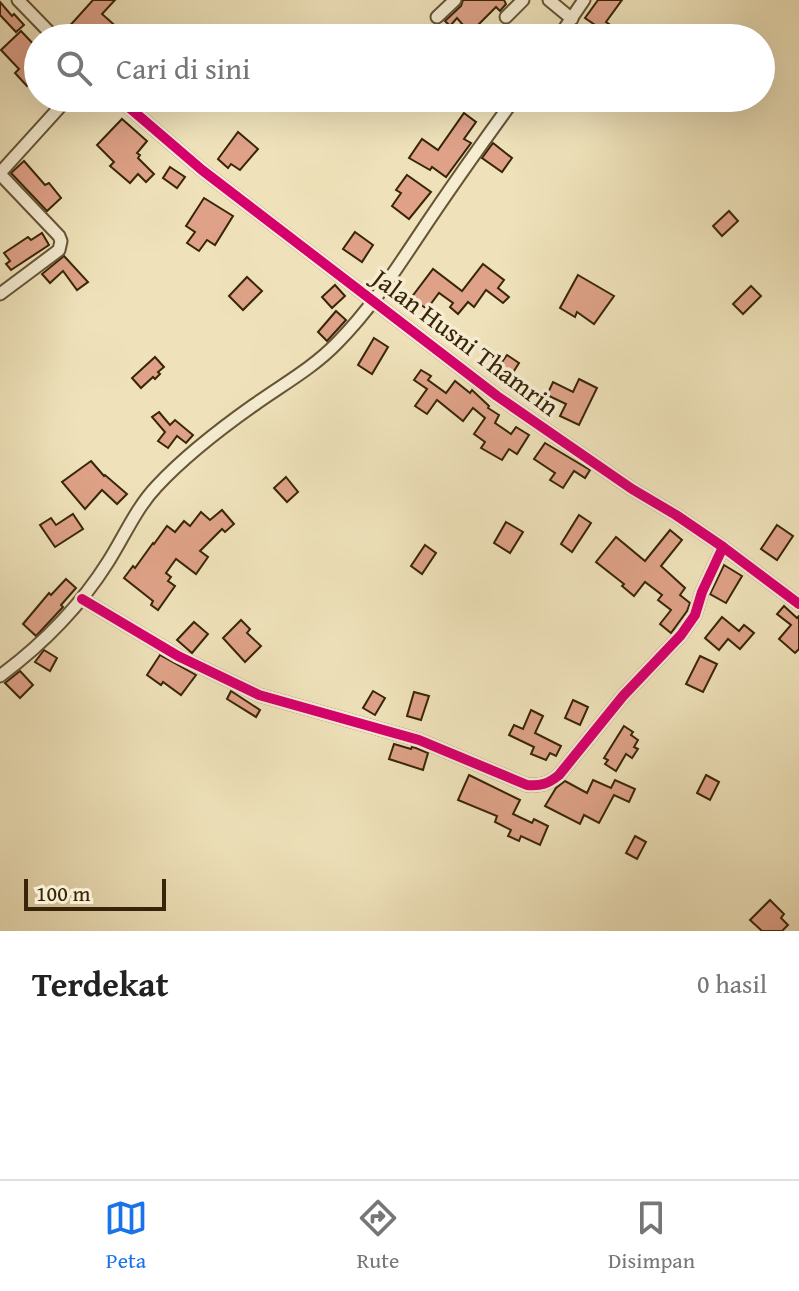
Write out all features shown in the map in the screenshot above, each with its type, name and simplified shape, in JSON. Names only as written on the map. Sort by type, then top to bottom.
[{"type":"street","points":[[18,0],[41,24]]},
{"type":"street","points":[[437,17],[455,0]]},
{"type":"street","points":[[506,17],[523,0]]},
{"type":"street","points":[[549,0],[572,19]]},
{"type":"street","points":[[568,24],[584,0]]},
{"type":"street","points":[[0,294],[59,250],[59,236],[0,173],[55,112]]},
{"type":"street","name":"Jalan Husni Thamrin","points":[[134,112],[202,170],[497,396],[723,547],[799,604]]},
{"type":"street","points":[[0,676],[61,624],[82,599],[153,490],[177,465],[256,403],[301,374],[336,344],[374,301],[505,112]]},
{"type":"street","points":[[82,599],[178,656],[259,695],[419,740],[527,785],[539,786],[550,783],[559,775],[623,696],[681,635],[695,615],[723,547]]},
{"type":"building","points":[[93,0],[115,0],[102,14],[113,24],[71,24]]},
{"type":"building","points":[[463,0],[504,0],[506,4],[500,11],[496,7],[479,24],[462,24],[457,18],[448,24],[445,21]]},
{"type":"building","points":[[598,0],[622,0],[606,22],[609,24],[594,24],[585,18]]},
{"type":"building","points":[[0,2],[24,25],[16,32],[0,15]]},
{"type":"building","points":[[21,31],[24,34],[24,83],[15,73],[19,69],[1,50]]},
{"type":"building","points":[[464,113],[476,122],[464,139],[471,143],[446,177],[432,167],[430,170],[409,158],[422,139],[438,150]]},
{"type":"building","points":[[122,119],[147,141],[137,153],[154,174],[146,182],[138,174],[130,183],[110,166],[114,162],[97,145]]},
{"type":"building","points":[[238,132],[258,149],[240,170],[231,164],[228,168],[218,159]]},
{"type":"building","points":[[493,143],[512,158],[502,172],[482,158]]},
{"type":"building","points":[[24,161],[61,198],[47,211],[11,173]]},
{"type":"building","points":[[170,167],[185,177],[177,188],[163,178]]},
{"type":"building","points":[[407,175],[431,192],[409,219],[392,206],[401,193],[396,190]]},
{"type":"building","points":[[204,198],[233,216],[215,245],[207,240],[199,251],[187,243],[195,232],[186,226]]},
{"type":"building","points":[[729,211],[738,221],[722,236],[713,226]]},
{"type":"building","points":[[355,232],[373,245],[362,262],[343,249]]},
{"type":"building","points":[[42,233],[49,245],[11,270],[6,264],[10,261],[4,253],[28,237],[31,240]]},
{"type":"building","points":[[64,256],[88,282],[77,290],[63,271],[50,283],[42,274]]},
{"type":"building","points":[[483,264],[504,280],[498,288],[509,297],[503,303],[486,290],[474,307],[468,302],[458,314],[450,307],[453,303],[439,293],[427,309],[411,298],[433,269],[462,291]]},
{"type":"building","points":[[578,275],[614,296],[594,324],[577,312],[575,317],[560,308]]},
{"type":"building","points":[[247,277],[262,291],[243,310],[229,296]]},
{"type":"building","points":[[335,285],[345,296],[332,308],[322,297]]},
{"type":"building","points":[[751,286],[761,296],[743,314],[733,304]]},
{"type":"building","points":[[336,311],[346,320],[327,341],[318,332]]},
{"type":"building","points":[[374,338],[388,347],[372,374],[358,365]]},
{"type":"building","points":[[507,355],[519,363],[505,385],[492,376]]},
{"type":"building","points":[[155,357],[164,367],[155,379],[153,377],[141,388],[132,378]]},
{"type":"building","points":[[421,370],[431,376],[428,380],[446,393],[455,381],[470,393],[472,390],[499,415],[495,423],[511,434],[516,427],[529,435],[517,454],[509,449],[502,460],[481,448],[485,442],[474,434],[485,418],[473,408],[463,421],[437,400],[427,414],[415,406],[427,389],[414,380]]},
{"type":"building","points":[[579,379],[597,388],[579,425],[560,416],[566,404],[547,395],[553,382],[573,392]]},
{"type":"building","points":[[159,412],[170,425],[175,420],[193,435],[186,443],[177,436],[168,448],[158,441],[165,432],[152,417]]},
{"type":"building","points":[[545,443],[590,470],[585,478],[574,471],[563,488],[550,480],[555,473],[534,459]]},
{"type":"building","points":[[91,461],[127,494],[117,504],[102,490],[85,509],[62,482]]},
{"type":"building","points":[[286,477],[298,492],[287,502],[274,488]]},
{"type":"building","points":[[222,510],[234,524],[225,532],[222,529],[200,551],[208,557],[196,574],[176,559],[166,573],[171,577],[168,581],[175,586],[158,610],[151,605],[153,601],[124,578],[167,526],[175,532],[184,521],[190,526],[201,512],[210,520]]},
{"type":"building","points":[[73,514],[83,529],[55,547],[40,525],[51,518],[56,525]]},
{"type":"building","points":[[579,515],[591,523],[572,552],[561,544]]},
{"type":"building","points":[[506,522],[523,532],[510,553],[494,543]]},
{"type":"building","points":[[777,525],[793,536],[777,560],[761,549]]},
{"type":"building","points":[[670,530],[682,540],[661,566],[685,588],[680,595],[690,603],[671,633],[660,624],[671,610],[658,600],[662,595],[645,582],[634,596],[596,562],[616,537],[645,561]]},
{"type":"building","points":[[425,545],[436,553],[422,574],[411,566]]},
{"type":"building","points":[[724,565],[742,576],[726,603],[710,594]]},
{"type":"building","points":[[66,579],[76,588],[36,636],[23,624],[49,593],[51,595]]},
{"type":"building","points":[[784,606],[797,618],[799,616],[799,649],[795,653],[779,639],[791,625],[777,614]]},
{"type":"building","points":[[722,617],[739,631],[744,625],[754,633],[740,649],[728,639],[719,650],[705,638]]},
{"type":"building","points":[[241,620],[250,629],[247,633],[261,646],[245,662],[223,638]]},
{"type":"building","points":[[194,622],[208,634],[192,653],[177,640]]},
{"type":"building","points":[[44,650],[57,658],[50,671],[35,662]]},
{"type":"building","points":[[160,655],[196,675],[181,695],[147,675]]},
{"type":"building","points":[[700,656],[717,664],[703,692],[686,684]]},
{"type":"building","points":[[20,671],[33,685],[20,698],[5,683]]},
{"type":"building","points":[[231,691],[260,710],[256,717],[227,699]]},
{"type":"building","points":[[373,691],[385,698],[375,715],[363,708]]},
{"type":"building","points":[[414,692],[429,696],[421,720],[407,716]]},
{"type":"building","points":[[573,700],[588,707],[580,725],[565,718]]},
{"type":"building","points":[[531,710],[543,716],[535,733],[561,746],[556,756],[550,753],[546,760],[531,754],[534,747],[509,735],[514,725],[523,729]]},
{"type":"building","points":[[624,726],[638,740],[634,747],[638,749],[632,758],[626,754],[616,771],[605,764],[608,760],[604,758]]},
{"type":"building","points":[[394,744],[428,753],[423,770],[389,759]]},
{"type":"building","points":[[469,775],[520,800],[513,814],[548,826],[540,845],[521,836],[519,841],[508,836],[511,830],[495,822],[497,816],[458,800]]},
{"type":"building","points":[[706,775],[719,782],[710,800],[697,793]]},
{"type":"building","points":[[593,780],[611,788],[615,780],[635,789],[629,802],[614,795],[599,823],[584,815],[580,824],[545,806],[556,788],[565,781],[587,793]]},
{"type":"building","points":[[635,836],[646,842],[637,859],[626,853]]},
{"type":"building","points":[[770,900],[784,914],[781,918],[788,925],[782,931],[762,931],[750,920]]},
{"type":"cycle path","points":[[134,112],[202,170],[497,396],[723,547],[799,604]]},
{"type":"cycle path","points":[[82,599],[178,656],[259,695],[419,740],[527,785],[536,785],[559,775],[623,696],[681,635],[695,615],[723,547]]}]
